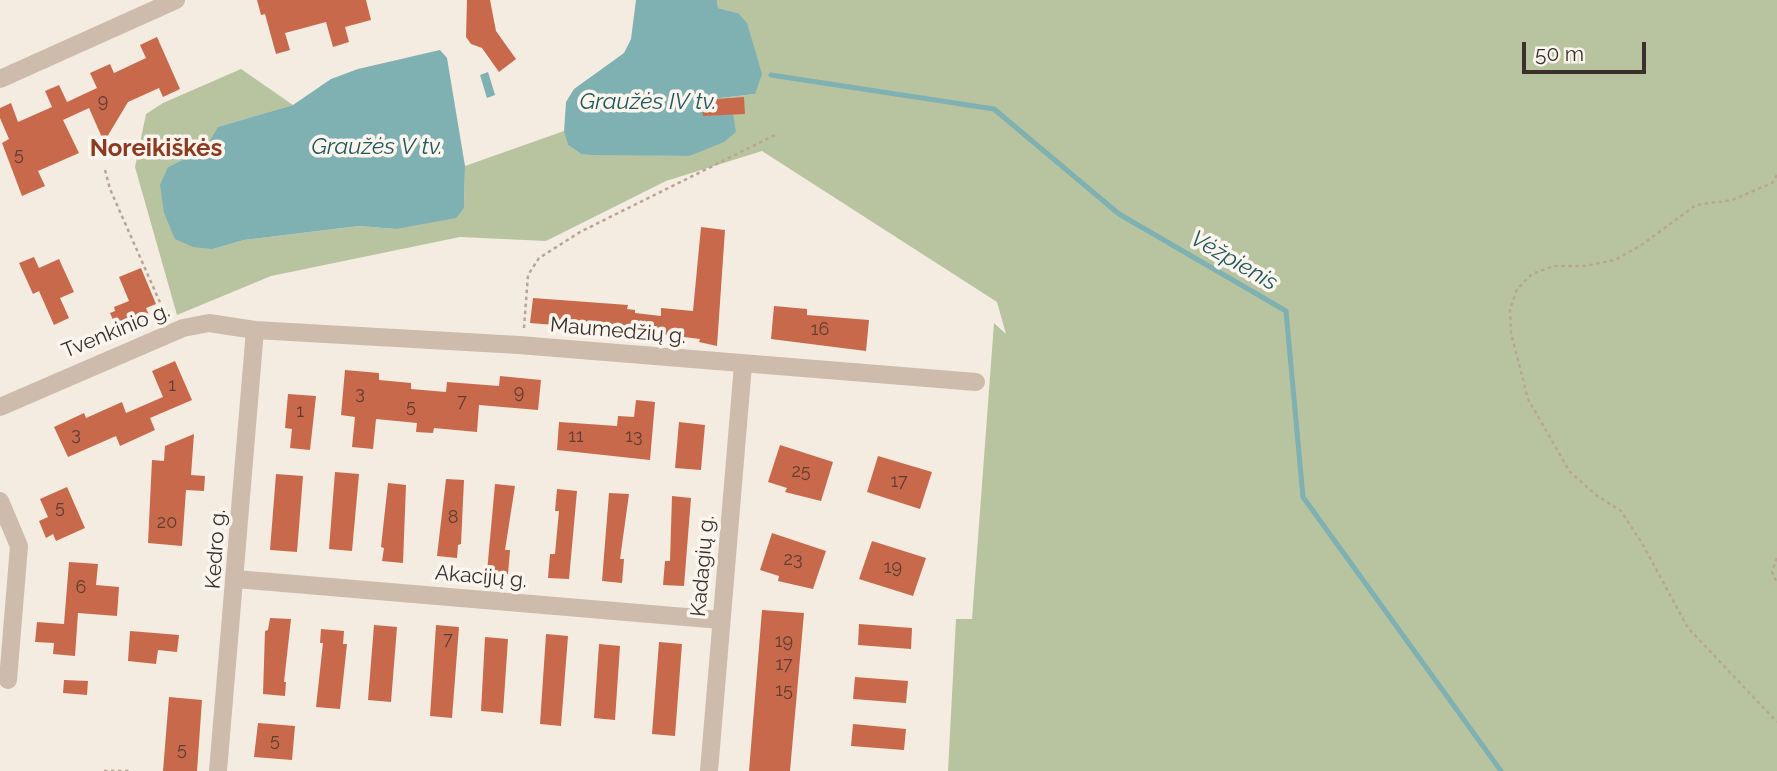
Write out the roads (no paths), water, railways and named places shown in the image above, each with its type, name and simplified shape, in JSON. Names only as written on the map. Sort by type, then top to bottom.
[{"type":"street","points":[[0,79],[164,2]]},
{"type":"street","name":"Tvenkinio g.","points":[[0,407],[183,328],[209,323],[255,330]]},
{"type":"street","name":"Maumedžių g.","points":[[255,330],[519,345],[976,383]]},
{"type":"street","name":"Kedro g.","points":[[218,771],[255,330]]},
{"type":"street","name":"Kadagių g.","points":[[709,771],[743,365]]},
{"type":"street","points":[[0,501],[19,546],[8,680]]},
{"type":"street","name":"Akacijų g.","points":[[236,579],[721,620]]},
{"type":"water","name":"Graužės IV tv.","points":[[636,0],[717,0],[718,8],[738,13],[747,23],[762,74],[755,94],[702,100],[704,116],[733,114],[736,132],[724,142],[689,156],[581,154],[568,145],[564,132],[566,102],[574,89],[624,53],[631,39]]},
{"type":"water","name":"Graužės V tv.","points":[[440,50],[447,58],[465,166],[464,208],[456,218],[396,229],[359,226],[244,240],[213,249],[193,247],[175,239],[164,213],[160,185],[168,167],[205,149],[218,127],[293,105],[331,79],[358,69]]},
{"type":"water","points":[[488,72],[495,95],[487,98],[480,75]]},
{"type":"waterway","name":"Vėžpienis","points":[[771,75],[994,109],[1119,214],[1286,311],[1303,497],[1501,771]]},
{"type":"district","name":"Noreikiškės","points":[[156,149]]}]
